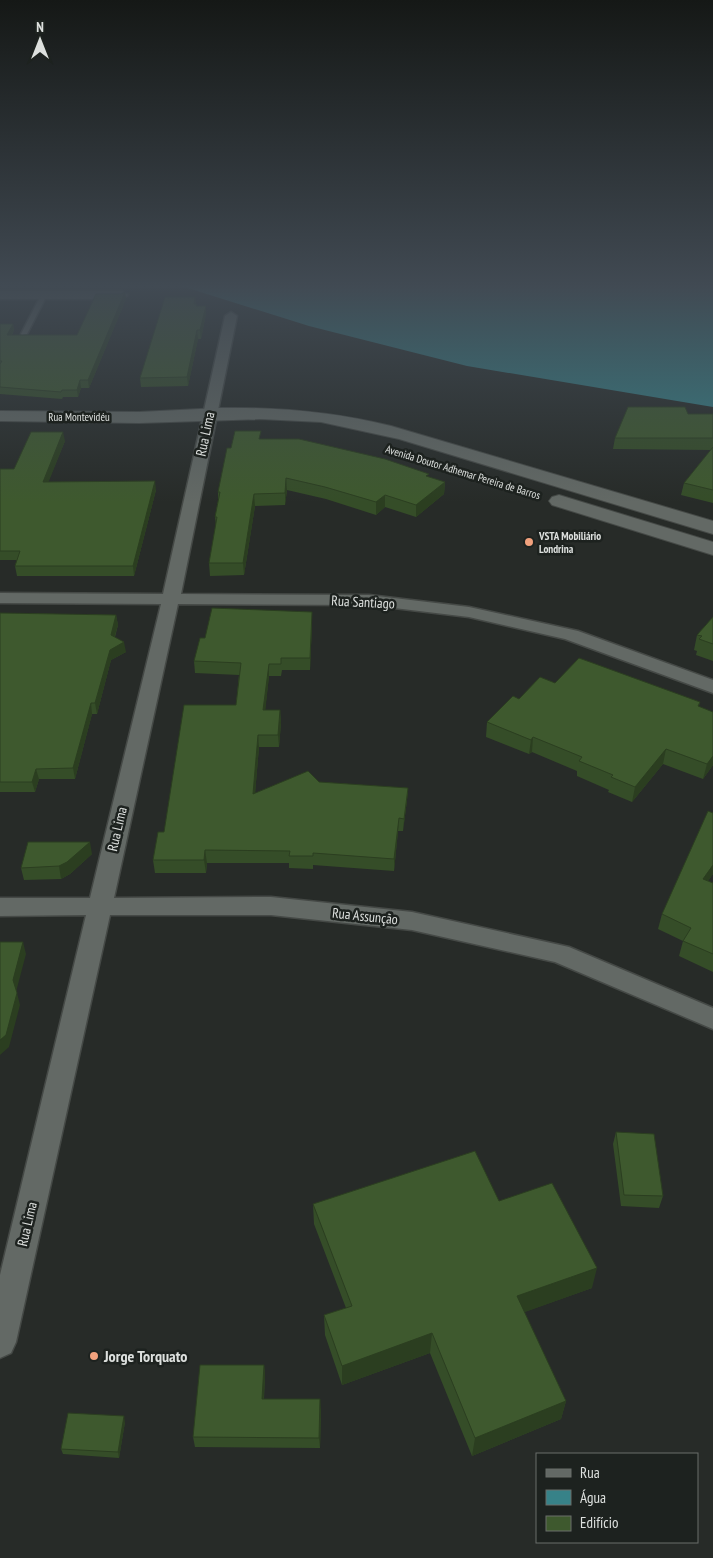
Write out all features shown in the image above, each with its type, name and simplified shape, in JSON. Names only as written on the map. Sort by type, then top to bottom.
[{"type":"street","name":"Rua Lima","points":[[0,1342],[171,598],[222,357]]},
{"type":"street","name":"Rua Montevidéu","points":[[0,416],[209,418]]},
{"type":"street","name":"Avenida Doutor Adhemar Pereira de Barros","points":[[209,418],[356,423],[400,434],[713,528]]},
{"type":"street","name":"Avenida Doutor Adhemar Pereira de Barros","points":[[296,422],[461,471]]},
{"type":"street","name":"Avenida Doutor Adhemar Pereira de Barros","points":[[545,497],[713,549]]},
{"type":"street","name":"Rua Santiago","points":[[0,598],[369,600],[468,612],[571,635],[713,687]]},
{"type":"street","name":"Rua Assunção","points":[[0,907],[271,906],[412,921],[560,954],[713,1019]]},
{"type":"water","points":[[430,357],[713,357],[713,407],[467,366]]},
{"type":"building","points":[[0,357],[98,357],[88,380],[80,380],[77,390],[62,390],[61,392],[0,387],[0,364],[2,361],[0,361]]},
{"type":"building","points":[[147,357],[191,357],[187,377],[140,378]]},
{"type":"building","points":[[628,407],[685,407],[688,414],[713,414],[713,438],[615,438]]},
{"type":"building","points":[[235,431],[261,431],[259,439],[299,439],[385,459],[429,474],[426,476],[445,482],[416,505],[385,495],[376,502],[286,478],[285,493],[254,494],[243,563],[209,563],[217,517],[215,517],[220,492],[218,492],[227,448],[231,448]]},
{"type":"building","points":[[31,432],[63,432],[43,482],[155,481],[133,566],[15,566],[20,551],[0,551],[0,469],[14,469]]},
{"type":"building","points":[[713,447],[713,490],[684,483]]},
{"type":"building","points":[[212,608],[312,612],[310,658],[281,658],[281,664],[269,664],[263,710],[280,710],[278,735],[258,735],[253,794],[308,771],[319,782],[408,788],[404,819],[399,818],[394,859],[313,853],[313,856],[289,856],[290,851],[205,850],[204,860],[153,860],[158,832],[164,832],[184,705],[236,705],[241,663],[194,661],[200,638],[205,638]]},
{"type":"building","points":[[0,613],[116,615],[111,635],[124,642],[110,650],[95,703],[91,703],[73,768],[36,769],[32,782],[0,782]]},
{"type":"building","points":[[713,617],[713,644],[699,639],[702,636],[697,635]]},
{"type":"building","points":[[579,658],[700,702],[698,706],[713,712],[713,756],[707,764],[666,749],[635,787],[611,777],[613,775],[579,761],[582,757],[533,737],[531,740],[487,722],[513,696],[519,699],[540,677],[555,683]]},
{"type":"building","points":[[708,811],[713,813],[713,865],[703,879],[713,883],[713,954],[683,941],[691,928],[662,914]]},
{"type":"building","points":[[28,842],[90,842],[67,862],[59,866],[21,868]]},
{"type":"building","points":[[0,942],[23,942],[13,980],[17,993],[6,1035],[0,1040]]},
{"type":"building","points":[[616,1132],[654,1134],[663,1196],[624,1195]]},
{"type":"building","points":[[475,1151],[499,1201],[552,1183],[597,1268],[517,1296],[566,1401],[475,1438],[432,1333],[342,1366],[324,1315],[352,1306],[313,1204]]},
{"type":"building","points":[[200,1365],[264,1365],[262,1399],[320,1399],[319,1438],[193,1437]]},
{"type":"building","points":[[68,1413],[124,1416],[118,1452],[61,1449]]},
{"type":"place","name":"VSTA Mobiliário Londrina","points":[[529,542]]},
{"type":"place","name":"Jorge Torquato","points":[[94,1356]]}]
